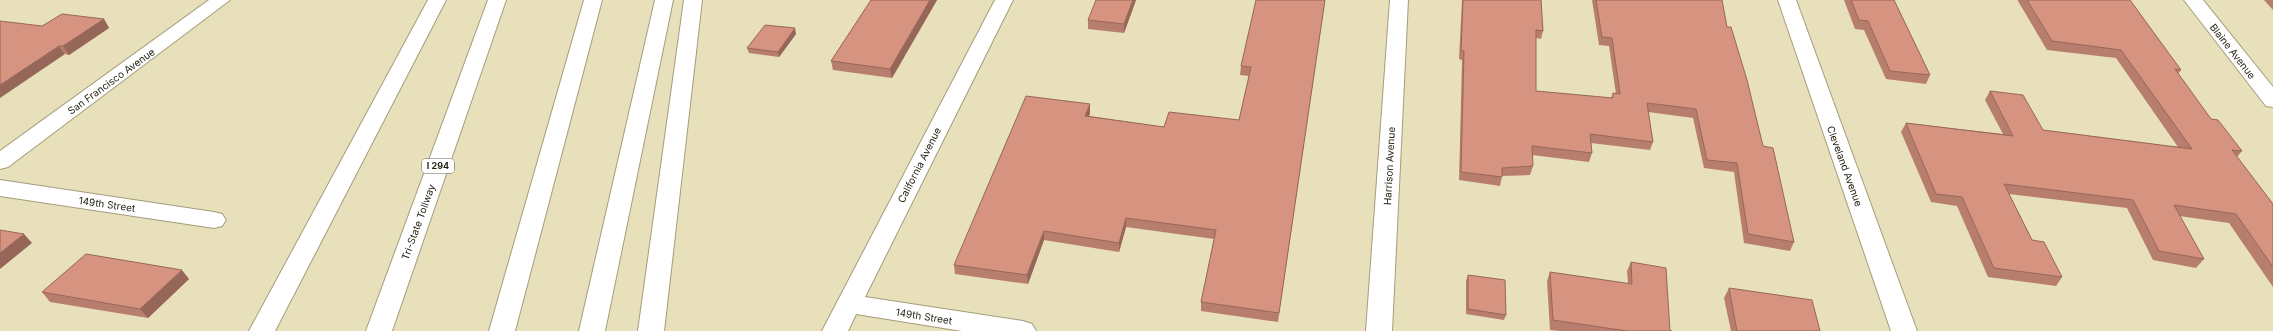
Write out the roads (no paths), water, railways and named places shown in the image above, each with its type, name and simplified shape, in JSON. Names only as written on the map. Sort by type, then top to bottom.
[{"type":"main road","name":"San Francisco Avenue","points":[[0,162],[221,0]]},
{"type":"main road","points":[[262,331],[437,0]]},
{"type":"main road","name":"Tri-State Tollway","points":[[379,331],[497,0]]},
{"type":"main road","points":[[502,331],[593,0]]},
{"type":"main road","points":[[592,331],[664,0]]},
{"type":"main road","points":[[651,331],[693,0]]},
{"type":"main road","name":"California Avenue","points":[[835,331],[1004,0]]},
{"type":"main road","name":"Harrison Avenue","points":[[1379,331],[1399,0]]},
{"type":"main road","name":"Cleveland Avenue","points":[[1787,0],[1904,331]]},
{"type":"main road","name":"Blaine Avenue","points":[[2193,0],[2273,101]]},
{"type":"main road","name":"149th Street","points":[[0,188],[214,220]]},
{"type":"main road","name":"149th Street","points":[[848,304],[1022,331]]}]
